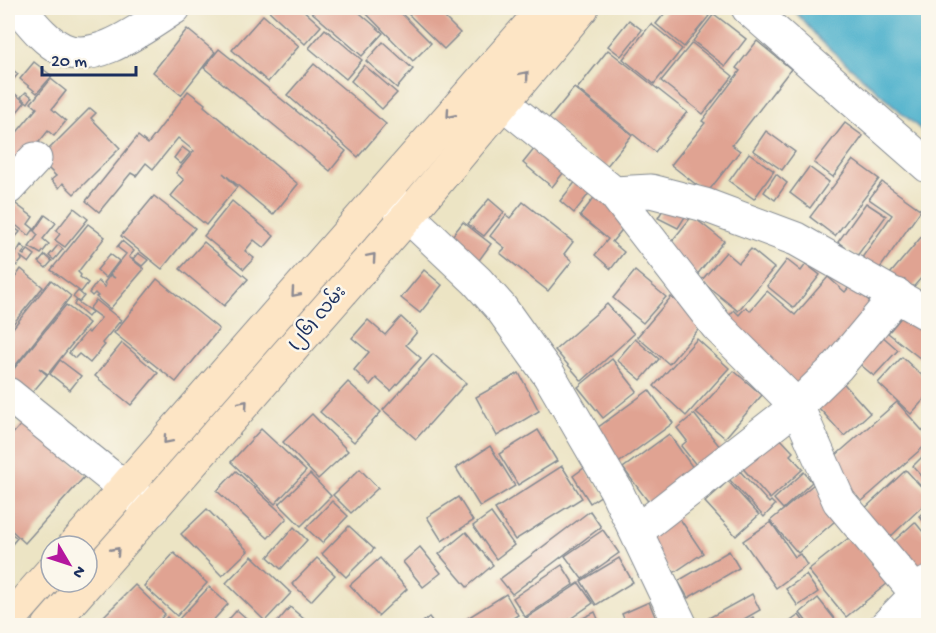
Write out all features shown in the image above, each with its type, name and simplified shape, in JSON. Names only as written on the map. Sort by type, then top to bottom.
[{"type":"main road","name":"(၂၆) လမ်း","points":[[49,626],[408,216],[545,8]]},
{"type":"main road","name":"(၂၆) လမ်း","points":[[85,534],[382,192],[582,8]]},
{"type":"main road","points":[[8,621],[39,586]]},
{"type":"street","points":[[19,8],[50,41],[63,50],[79,54],[110,47],[174,8]]},
{"type":"street","points":[[748,8],[928,166]]},
{"type":"street","points":[[490,92],[614,193],[717,326],[797,406],[839,501],[925,594],[886,626]]},
{"type":"street","points":[[8,188],[35,159]]},
{"type":"street","points":[[614,193],[651,191],[705,205],[796,239],[928,314]]},
{"type":"street","points":[[382,192],[477,282],[508,317],[549,375],[615,488],[681,626]]},
{"type":"street","points":[[637,531],[797,406],[837,367],[897,296]]},
{"type":"street","points":[[8,394],[152,510]]},
{"type":"water","points":[[792,8],[928,8],[928,136],[821,41]]},
{"type":"building","points":[[266,8],[301,8],[321,26],[305,44]]},
{"type":"building","points":[[307,8],[354,8],[383,33],[362,56]]},
{"type":"building","points":[[361,8],[396,8],[431,43],[413,61]]},
{"type":"building","points":[[402,8],[435,8],[460,33],[444,49]]},
{"type":"building","points":[[669,8],[698,8],[709,16],[684,47],[656,24]]},
{"type":"building","points":[[714,14],[746,39],[725,66],[693,41]]},
{"type":"building","points":[[263,15],[299,46],[268,82],[232,50]]},
{"type":"building","points":[[629,20],[642,30],[621,56],[608,46]]},
{"type":"building","points":[[651,24],[682,49],[654,84],[623,59]]},
{"type":"building","points":[[187,29],[215,52],[181,95],[153,72]]},
{"type":"building","points":[[325,29],[362,60],[346,79],[309,48]]},
{"type":"building","points":[[757,41],[791,69],[732,145],[740,151],[707,193],[671,165],[705,123],[702,121],[740,71],[736,68]]},
{"type":"building","points":[[383,42],[413,69],[397,88],[366,61]]},
{"type":"building","points":[[692,43],[733,76],[703,114],[661,81]]},
{"type":"building","points":[[219,49],[346,151],[330,171],[204,68]]},
{"type":"building","points":[[608,50],[687,112],[655,152],[577,89]]},
{"type":"building","points":[[34,62],[52,76],[37,93],[20,79]]},
{"type":"building","points":[[314,64],[386,124],[358,157],[287,95]]},
{"type":"building","points":[[364,65],[397,93],[382,109],[351,81]]},
{"type":"building","points":[[8,66],[18,74],[8,86]]},
{"type":"building","points":[[51,79],[66,91],[52,109],[66,121],[54,136],[48,131],[21,164],[8,153],[8,143],[37,108],[31,103]]},
{"type":"building","points":[[8,88],[25,102],[9,122],[8,121]]},
{"type":"building","points":[[574,88],[632,135],[606,167],[548,120]]},
{"type":"building","points":[[188,91],[298,184],[273,215],[223,173],[237,187],[206,225],[171,196],[184,180],[176,173],[194,151],[178,138],[153,169],[146,163],[136,176],[131,173],[99,212],[86,201],[138,136],[148,144]]},
{"type":"building","points":[[26,92],[32,97],[28,103],[21,97]]},
{"type":"building","points":[[90,108],[96,113],[91,118],[120,148],[74,194],[63,183],[59,188],[51,180],[56,176],[39,159]]},
{"type":"building","points":[[845,123],[863,136],[833,177],[814,163]]},
{"type":"building","points":[[766,131],[795,152],[782,170],[753,150]]},
{"type":"building","points":[[539,143],[568,167],[552,187],[523,163]]},
{"type":"building","points":[[182,147],[190,153],[181,164],[174,158]]},
{"type":"building","points":[[749,153],[774,171],[754,199],[729,181]]},
{"type":"building","points":[[853,160],[879,179],[835,236],[810,217]]},
{"type":"building","points":[[809,167],[829,182],[810,208],[790,193]]},
{"type":"building","points":[[776,174],[787,183],[775,200],[764,192]]},
{"type":"building","points":[[577,180],[591,191],[574,213],[560,201]]},
{"type":"building","points":[[882,182],[921,210],[878,271],[861,259],[892,215],[869,199]]},
{"type":"building","points":[[596,195],[629,221],[612,242],[624,252],[611,269],[595,255],[608,239],[580,216]]},
{"type":"building","points":[[154,196],[195,228],[162,269],[121,236]]},
{"type":"building","points":[[8,198],[33,217],[28,224],[34,229],[29,236],[12,222],[10,225],[8,223]]},
{"type":"building","points":[[489,199],[504,212],[484,236],[468,224]]},
{"type":"building","points":[[232,201],[274,236],[264,248],[254,240],[245,251],[254,258],[244,269],[204,236]]},
{"type":"building","points":[[668,201],[688,212],[678,228],[658,218]]},
{"type":"building","points":[[523,202],[573,242],[564,254],[572,261],[548,291],[500,253],[505,248],[490,236],[506,215],[510,218]]},
{"type":"building","points":[[866,203],[886,216],[857,256],[838,242]]},
{"type":"building","points":[[74,208],[88,219],[65,247],[55,240],[60,234],[56,231]]},
{"type":"building","points":[[45,215],[56,223],[43,239],[49,244],[41,254],[29,247],[38,235],[34,231]]},
{"type":"building","points":[[692,216],[724,241],[696,276],[664,251]]},
{"type":"building","points":[[463,222],[491,244],[474,267],[445,245]]},
{"type":"building","points":[[88,224],[105,237],[78,272],[80,277],[88,283],[81,292],[51,270]]},
{"type":"building","points":[[10,225],[20,232],[13,240],[8,236]]},
{"type":"building","points":[[928,229],[928,270],[910,291],[890,274]]},
{"type":"building","points":[[122,241],[134,251],[129,257],[144,269],[110,309],[96,297],[98,296],[95,293],[92,296],[89,293],[98,281],[105,287],[104,283],[110,275],[115,278],[110,274],[126,254],[117,247]]},
{"type":"building","points":[[204,242],[248,279],[224,306],[180,269]]},
{"type":"building","points":[[21,245],[26,249],[22,254],[24,255],[28,250],[35,255],[29,263],[21,257],[22,260],[17,266],[8,257],[10,254],[14,257]]},
{"type":"building","points":[[58,245],[63,249],[54,260],[49,256]]},
{"type":"building","points":[[751,249],[774,268],[738,311],[701,281],[726,252],[739,263]]},
{"type":"building","points":[[138,253],[148,260],[142,266],[133,259]]},
{"type":"building","points":[[110,254],[119,261],[106,278],[97,270]]},
{"type":"building","points":[[45,255],[52,261],[46,268],[39,262]]},
{"type":"building","points":[[787,260],[801,271],[806,264],[820,275],[794,308],[767,286]]},
{"type":"building","points":[[21,269],[43,287],[8,330],[8,272],[15,278]]},
{"type":"building","points":[[424,270],[442,285],[420,313],[401,298]]},
{"type":"building","points":[[635,271],[666,297],[643,323],[613,298]]},
{"type":"building","points":[[828,277],[845,292],[851,285],[875,306],[802,390],[724,322],[734,310],[739,315],[746,307],[750,311],[767,291],[795,315]]},
{"type":"building","points":[[157,279],[219,329],[176,382],[114,333]]},
{"type":"building","points":[[51,280],[71,296],[15,366],[8,360],[8,334]]},
{"type":"building","points":[[78,291],[84,296],[79,302],[73,297]]},
{"type":"building","points":[[671,297],[703,324],[669,364],[637,337]]},
{"type":"building","points":[[96,300],[121,320],[102,343],[105,345],[90,363],[79,354],[75,358],[69,353],[101,318],[89,309]]},
{"type":"building","points":[[76,301],[92,312],[88,317],[74,305]]},
{"type":"building","points":[[607,304],[634,334],[582,381],[555,350]]},
{"type":"building","points":[[66,305],[89,323],[48,374],[39,368],[47,375],[31,394],[8,376]]},
{"type":"building","points":[[904,314],[928,333],[928,349],[921,359],[888,333]]},
{"type":"building","points":[[401,317],[417,332],[406,345],[421,358],[391,391],[376,378],[370,385],[354,370],[369,352],[352,338],[368,320],[385,335]]},
{"type":"building","points":[[880,334],[898,350],[874,376],[856,361]]},
{"type":"building","points":[[635,339],[659,359],[641,380],[617,360]]},
{"type":"building","points":[[697,339],[729,368],[686,416],[654,386]]},
{"type":"building","points":[[122,343],[158,373],[131,405],[95,376]]},
{"type":"building","points":[[433,354],[466,383],[416,439],[383,410]]},
{"type":"building","points":[[902,357],[928,381],[928,395],[911,414],[878,383]]},
{"type":"building","points":[[612,359],[637,391],[603,418],[578,387]]},
{"type":"building","points":[[60,360],[81,376],[70,390],[50,374]]},
{"type":"building","points":[[734,371],[762,395],[725,438],[696,413]]},
{"type":"building","points":[[519,373],[539,411],[497,436],[476,397]]},
{"type":"building","points":[[837,376],[870,413],[844,436],[811,399]]},
{"type":"building","points":[[348,382],[381,412],[354,442],[320,412]]},
{"type":"building","points":[[649,390],[673,423],[617,464],[593,431]]},
{"type":"building","points":[[897,402],[928,437],[928,443],[861,502],[827,463]]},
{"type":"building","points":[[312,414],[348,451],[318,479],[283,442]]},
{"type":"building","points":[[694,414],[724,452],[701,471],[681,446],[687,441],[677,428]]},
{"type":"building","points":[[26,419],[86,475],[25,543],[8,527],[8,439]]},
{"type":"building","points":[[261,429],[306,471],[275,504],[231,462]]},
{"type":"building","points":[[538,430],[557,461],[518,485],[499,454]]},
{"type":"building","points":[[669,434],[698,475],[653,508],[623,468]]},
{"type":"building","points":[[778,436],[793,452],[790,455],[803,469],[770,499],[739,464]]},
{"type":"building","points":[[490,446],[515,486],[480,507],[456,468]]},
{"type":"building","points":[[928,451],[928,483],[913,466]]},
{"type":"building","points":[[562,466],[582,498],[515,540],[495,509]]},
{"type":"building","points":[[584,468],[602,495],[590,503],[573,476]]},
{"type":"building","points":[[360,469],[378,488],[351,513],[333,495]]},
{"type":"building","points":[[739,470],[769,503],[771,501],[775,505],[764,517],[729,479]]},
{"type":"building","points":[[906,470],[928,494],[928,501],[887,540],[861,512]]},
{"type":"building","points":[[236,471],[287,518],[268,538],[217,491]]},
{"type":"building","points":[[804,472],[812,482],[783,509],[774,499]]},
{"type":"building","points":[[310,474],[331,496],[301,526],[279,504]]},
{"type":"building","points":[[728,481],[759,515],[736,536],[705,502]]},
{"type":"building","points":[[814,484],[842,515],[798,553],[770,521]]},
{"type":"building","points":[[458,497],[473,521],[442,541],[427,517]]},
{"type":"building","points":[[332,501],[348,516],[322,543],[306,528]]},
{"type":"building","points":[[928,508],[928,527],[919,516]]},
{"type":"building","points":[[207,509],[248,551],[222,576],[181,534]]},
{"type":"building","points":[[590,511],[601,527],[512,594],[500,579]]},
{"type":"building","points":[[491,513],[514,545],[496,559],[473,526]]},
{"type":"building","points":[[676,513],[703,553],[672,574],[644,534]]},
{"type":"building","points":[[771,522],[795,557],[800,554],[807,565],[776,588],[743,541]]},
{"type":"building","points":[[915,522],[928,538],[928,569],[915,581],[886,548]]},
{"type":"building","points":[[349,526],[374,549],[346,577],[322,554]]},
{"type":"building","points":[[294,527],[307,540],[281,569],[268,557]]},
{"type":"building","points":[[603,530],[619,553],[582,579],[565,556]]},
{"type":"building","points":[[8,531],[17,538],[8,549]]},
{"type":"building","points":[[466,532],[493,565],[467,587],[439,554]]},
{"type":"building","points":[[850,537],[888,583],[846,617],[808,570]]},
{"type":"building","points":[[420,547],[441,573],[423,587],[403,562]]},
{"type":"building","points":[[729,551],[739,568],[688,598],[678,581]]},
{"type":"building","points":[[174,553],[207,583],[177,616],[144,586]]},
{"type":"building","points":[[252,556],[291,593],[265,621],[226,583]]},
{"type":"building","points":[[317,558],[335,575],[311,601],[292,584]]},
{"type":"building","points":[[380,558],[407,589],[378,616],[350,585]]},
{"type":"building","points":[[619,558],[633,582],[596,605],[581,581]]},
{"type":"building","points":[[562,565],[574,584],[525,617],[513,598]]},
{"type":"building","points":[[806,575],[818,592],[798,606],[786,589]]},
{"type":"building","points":[[579,583],[593,603],[560,626],[531,626],[526,618]]},
{"type":"building","points":[[135,585],[165,614],[154,626],[111,626],[103,617]]},
{"type":"building","points":[[209,587],[228,604],[208,626],[184,626],[178,620]]},
{"type":"building","points":[[506,594],[518,615],[501,626],[463,626],[461,622]]},
{"type":"building","points":[[752,594],[760,610],[732,626],[708,626],[705,620]]},
{"type":"building","points":[[818,598],[840,626],[810,626],[800,613]]},
{"type":"building","points":[[649,602],[659,626],[627,626],[622,614]]},
{"type":"building","points":[[290,607],[312,626],[274,626]]},
{"type":"building","points":[[237,610],[255,626],[223,626]]},
{"type":"building","points":[[595,612],[601,626],[567,626]]},
{"type":"building","points":[[799,615],[807,626],[784,626]]},
{"type":"building","points":[[167,617],[176,626],[160,626]]},
{"type":"building","points":[[429,617],[436,626],[418,626]]},
{"type":"building","points":[[753,617],[757,626],[736,626]]}]
